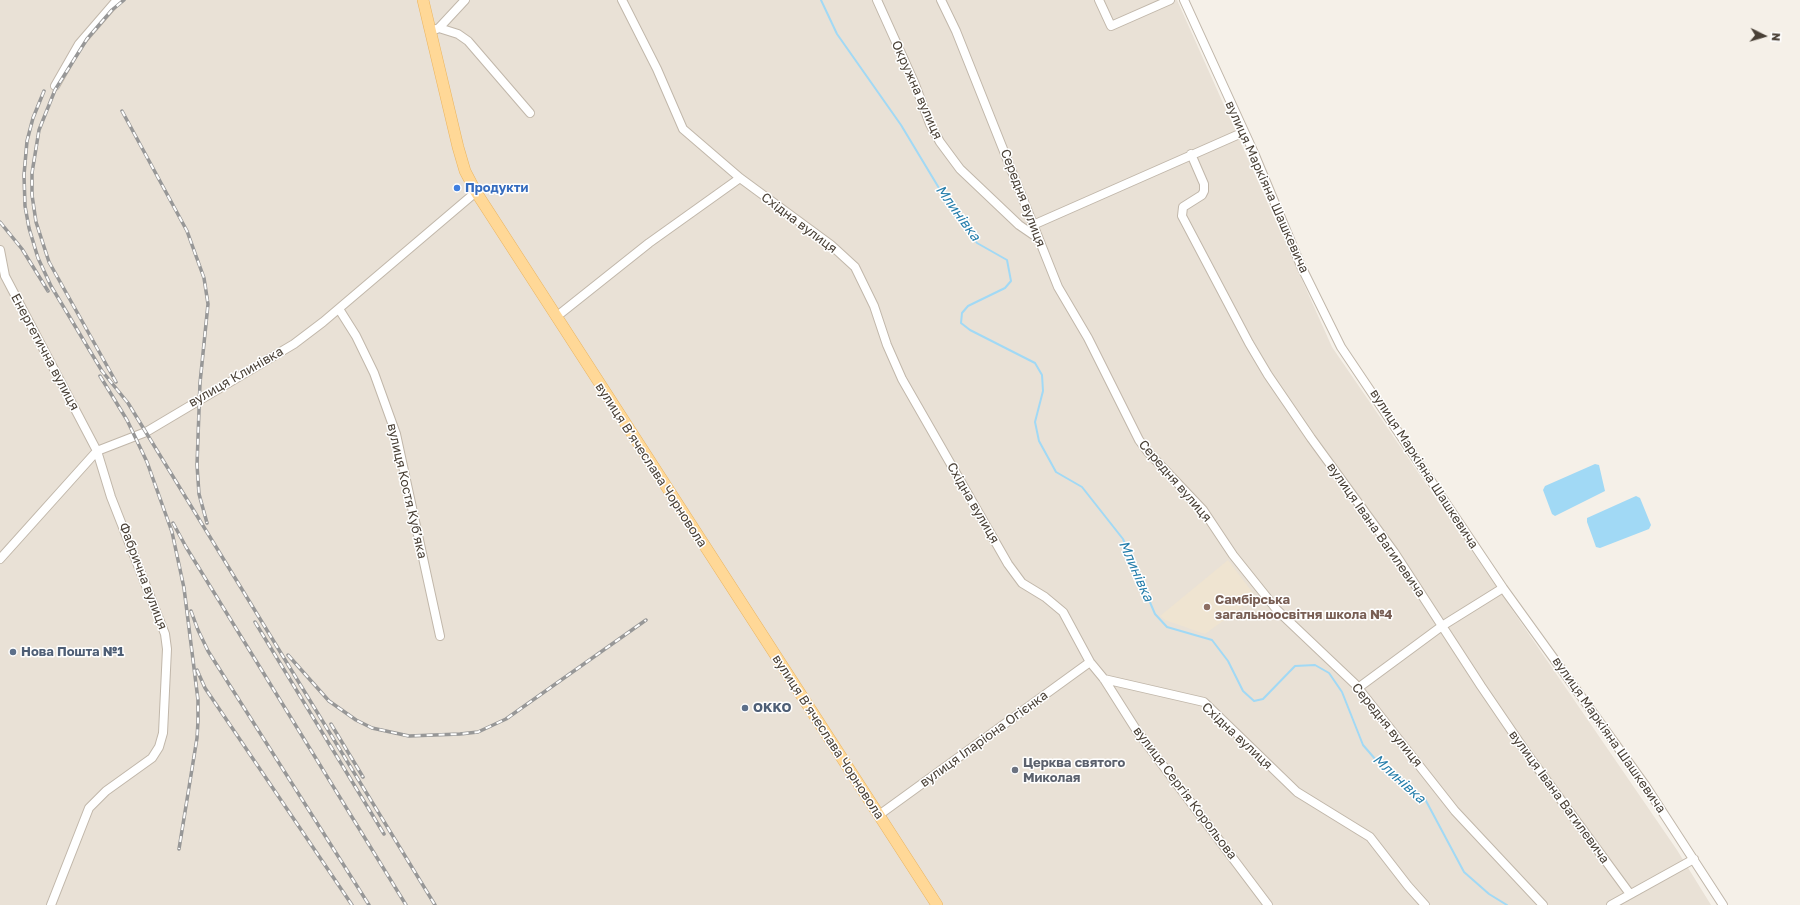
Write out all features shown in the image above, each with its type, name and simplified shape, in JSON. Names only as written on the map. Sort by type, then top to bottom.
[{"type":"main road","name":"вулиця Вʼячеслава Чорновола","points":[[423,0],[434,30],[458,147],[465,171],[476,192],[937,905]]},
{"type":"street","points":[[54,86],[79,44],[117,0]]},
{"type":"street","points":[[434,30],[465,0]]},
{"type":"street","name":"Східна вулиця","points":[[622,0],[657,69],[683,129],[740,178],[831,245],[855,267],[874,306],[887,345],[902,379],[1008,564],[1022,583],[1045,597],[1063,612],[1090,662],[1104,680],[1204,702],[1297,792],[1370,837],[1408,886],[1425,905]]},
{"type":"street","name":"Окружна вулиця","points":[[877,0],[914,82],[930,124],[940,142],[960,169],[1019,225],[1038,238]]},
{"type":"street","name":"Середня вулиця","points":[[941,0],[962,45],[1058,287],[1088,338],[1138,440],[1203,510],[1233,555],[1277,610],[1358,688],[1455,811],[1543,905]]},
{"type":"street","points":[[1099,0],[1111,26],[1170,0]]},
{"type":"street","name":"вулиця Маркіяна Шашкевича","points":[[1184,0],[1244,132],[1301,266],[1341,347],[1503,588],[1645,785],[1723,905]]},
{"type":"street","points":[[434,30],[458,34],[468,41],[530,113]]},
{"type":"street","points":[[1033,225],[1191,154],[1244,132]]},
{"type":"street","name":"вулиця Івана Вагилевича","points":[[1191,154],[1204,184],[1204,191],[1202,195],[1183,207],[1182,216],[1249,343],[1277,390],[1394,552],[1528,755],[1630,894]]},
{"type":"street","points":[[556,317],[649,243],[740,178]]},
{"type":"street","name":"вулиця Клинівка","points":[[0,559],[97,451],[136,436],[163,422],[175,413],[294,344],[339,309],[476,192]]},
{"type":"street","name":"Енергетична вулиця","points":[[0,250],[5,276],[97,451]]},
{"type":"street","name":"вулиця Костя Кубʼяка","points":[[339,309],[356,336],[374,373],[396,434],[440,636]]},
{"type":"street","name":"Фабрична вулиця","points":[[51,905],[89,808],[106,792],[152,758],[159,747],[163,733],[168,649],[165,634],[111,497],[97,451]]},
{"type":"street","points":[[1358,688],[1442,626],[1503,588]]},
{"type":"street","name":"вулиця Іларіона Огієнка","points":[[878,815],[1090,662]]},
{"type":"street","name":"вулиця Сергія Корольова","points":[[1104,680],[1137,731],[1268,905]]},
{"type":"street","points":[[1611,905],[1694,859]]},
{"type":"shaded area","points":[[0,0],[1177,0],[1332,347],[1677,850],[1711,905],[0,905]]},
{"type":"shaded area","name":"Самбірська загальноосвітня школа №4","points":[[1228,560],[1256,597],[1205,634],[1165,620],[1160,616]]},
{"type":"water","points":[[1595,464],[1599,465],[1605,491],[1555,516],[1552,514],[1543,490],[1545,486]]},
{"type":"water","points":[[1636,496],[1640,498],[1651,525],[1649,529],[1600,548],[1596,547],[1587,518]]},
{"type":"waterway","name":"Млинівка","points":[[821,0],[837,34],[901,125],[951,208],[977,243],[1007,260],[1011,281],[1005,288],[968,306],[962,313],[961,323],[970,330],[1035,363],[1042,375],[1043,391],[1035,422],[1039,441],[1056,472],[1082,487],[1123,539],[1155,614],[1167,627],[1212,640],[1228,661],[1243,691],[1254,701],[1263,699],[1295,666],[1315,665],[1329,673],[1342,692],[1363,745],[1382,767],[1403,780],[1425,799],[1464,872],[1489,894],[1507,905]]},
{"type":"railway","points":[[116,382],[49,262],[36,222],[32,195],[32,173],[39,130],[55,90],[87,39],[112,10],[124,0]]},
{"type":"railway","points":[[44,91],[33,118],[27,141],[24,175],[25,206],[29,228],[38,258],[51,286],[102,371],[128,403],[435,905]]},
{"type":"railway","points":[[122,111],[187,231],[204,278],[208,304],[200,383],[197,465],[199,494],[207,523]]},
{"type":"railway","points":[[0,222],[22,249],[48,291]]},
{"type":"railway","points":[[100,376],[127,420],[147,462],[172,532],[184,588],[198,700],[198,721],[197,738],[179,849]]},
{"type":"railway","points":[[173,523],[186,547],[406,905]]},
{"type":"railway","points":[[191,611],[208,651],[369,905]]},
{"type":"railway","points":[[288,655],[329,701],[356,720],[372,728],[409,736],[460,734],[478,732],[506,719],[646,620]]},
{"type":"railway","points":[[255,622],[384,834]]},
{"type":"railway","points":[[197,670],[205,688],[352,905]]},
{"type":"railway","points":[[331,724],[363,777]]},
{"type":"place","name":"Продукти","points":[[457,188]]},
{"type":"place","name":"Самбірська загальноосвітня школа №4","points":[[1207,607]]},
{"type":"place","name":"Нова Пошта №1","points":[[13,652]]},
{"type":"place","name":"OKKO","points":[[745,708]]},
{"type":"place","name":"Церква святого Миколая","points":[[1015,770]]}]
